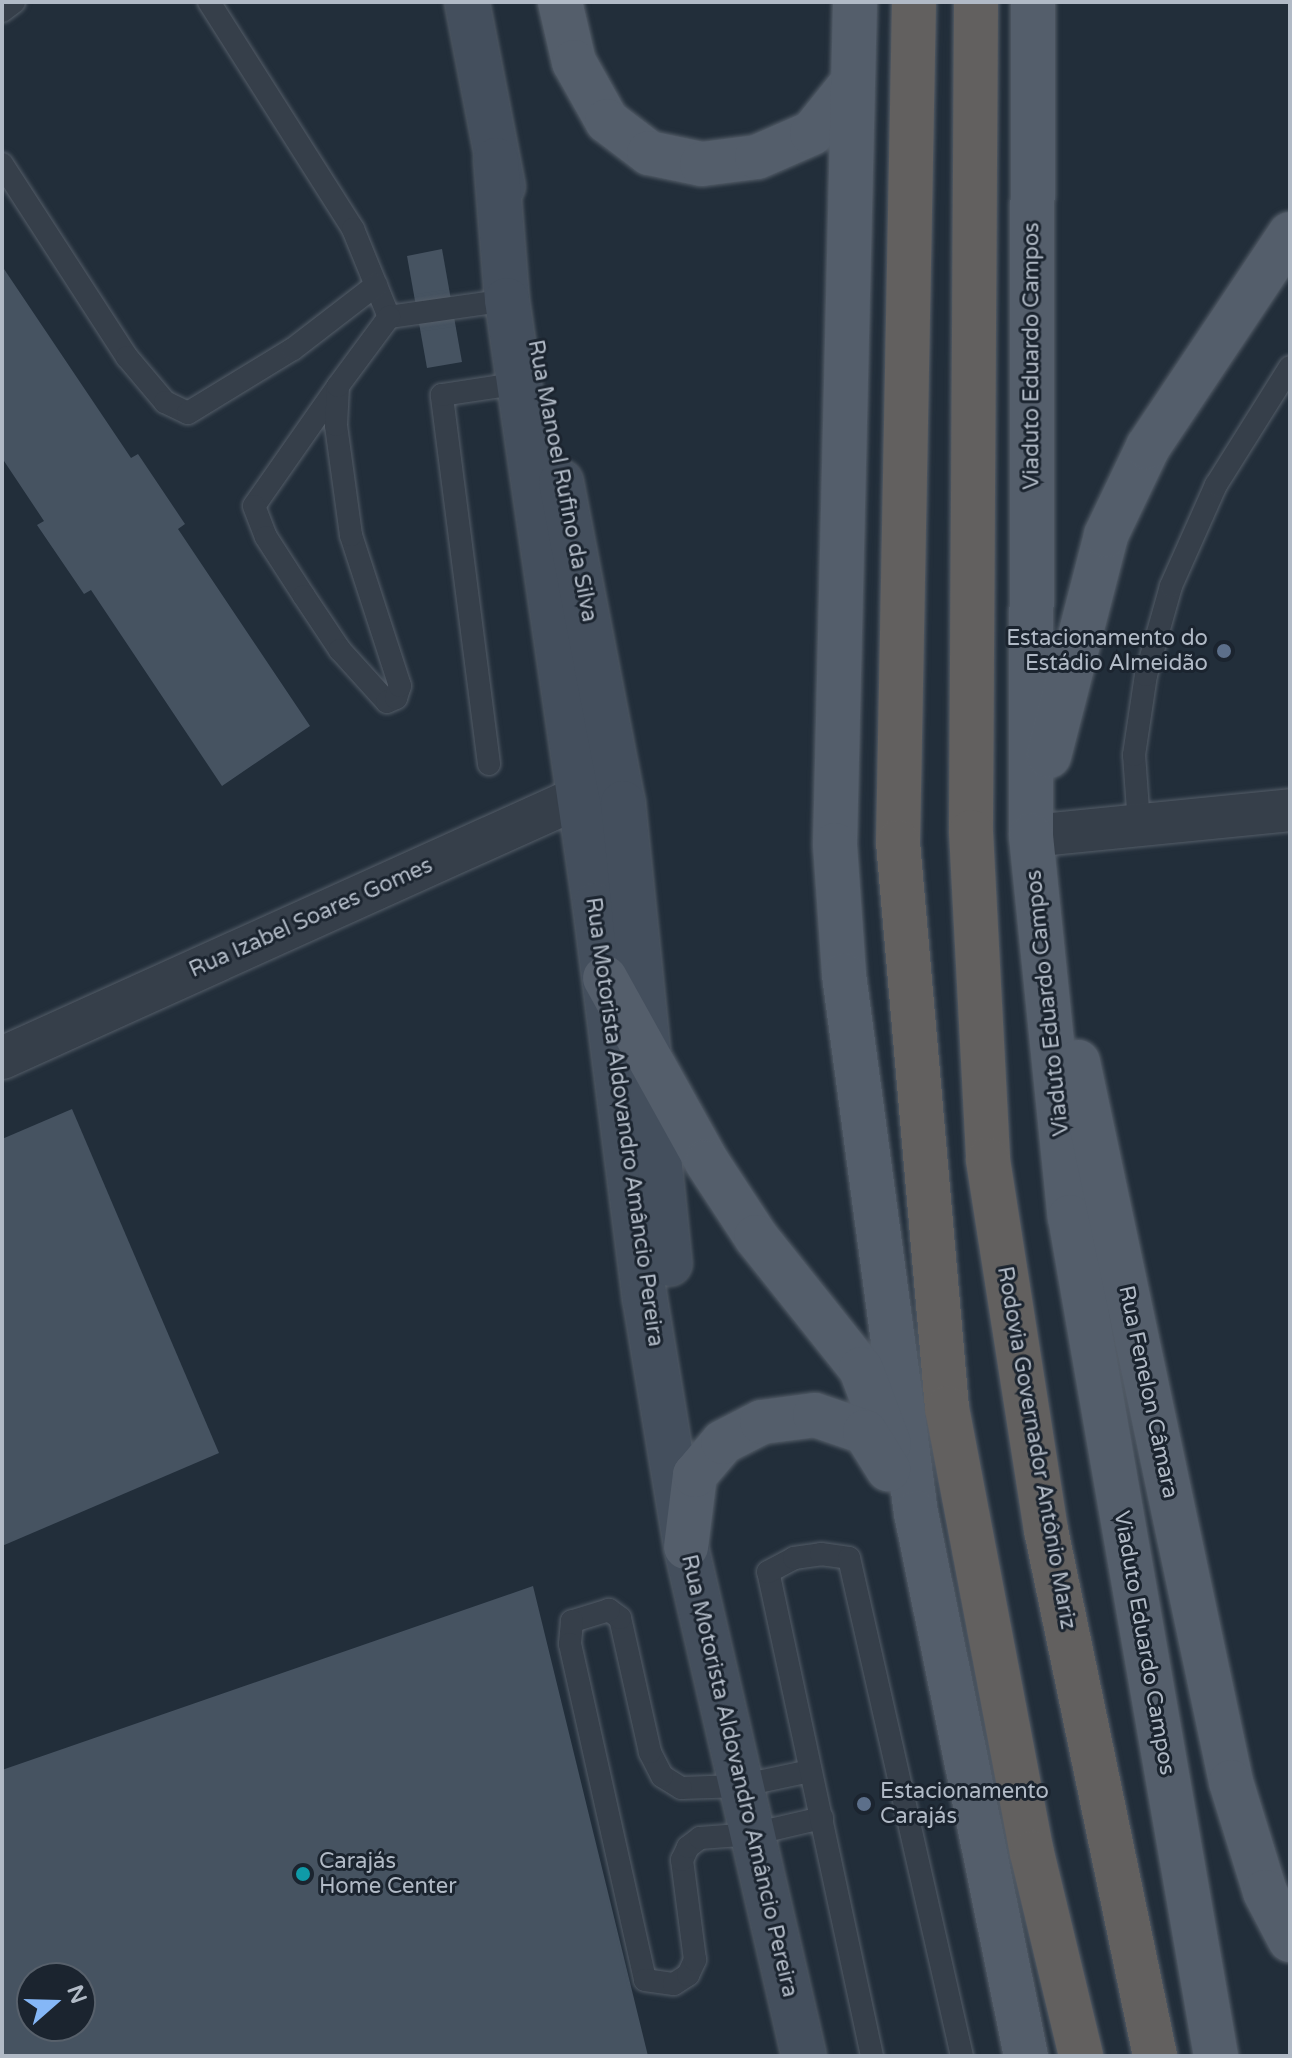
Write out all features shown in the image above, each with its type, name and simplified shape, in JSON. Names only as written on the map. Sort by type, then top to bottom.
[{"type":"highway","points":[[914,2],[898,842],[947,1408],[1032,1853],[1081,2056]]},
{"type":"highway","name":"Rodovia Governador Antônio Mariz","points":[[976,2],[971,832],[988,1160],[1046,1530],[1155,2056]]},
{"type":"main road","name":"Rua Manoel Rufino da Silva","points":[[467,2],[496,160],[526,280],[623,803]]},
{"type":"main road","points":[[560,2],[574,62],[607,121],[649,153],[702,164],[757,157],[812,133],[853,82]]},
{"type":"main road","points":[[855,2],[835,845],[844,975],[916,1513],[1026,2056]]},
{"type":"main road","name":"Viaduto Eduardo Campos","points":[[1033,2],[1031,836],[1070,1217],[1202,1992],[1216,2056]]},
{"type":"main road","name":"Rua Manoel Rufino da Silva","points":[[496,160],[507,300],[577,798]]},
{"type":"main road","points":[[1031,836],[1078,628],[1106,535],[1148,447],[1290,234]]},
{"type":"main road","name":"Rua Motorista Aldovandro Amâncio Pereira","points":[[577,798],[605,978],[645,1299],[673,1447],[686,1547],[804,2056]]},
{"type":"main road","name":"Rua Motorista Aldovandro Amâncio Pereira","points":[[623,803],[673,1296],[673,1447]]},
{"type":"main road","name":"Rua Fenelon Câmara","points":[[1031,836],[1231,1782],[1265,1892],[1290,1940]]},
{"type":"main road","points":[[605,978],[650,1052],[707,1162],[756,1237],[861,1369],[916,1513]]},
{"type":"main road","points":[[686,1547],[695,1475],[723,1442],[762,1422],[815,1415],[865,1432],[916,1513]]},
{"type":"street","points":[[577,798],[623,803]]},
{"type":"street","name":"Rua Izabel Soares Gomes","points":[[2,1058],[577,798]]},
{"type":"street","points":[[1031,836],[1289,811]]},
{"type":"lane","points":[[2,11],[14,2]]},
{"type":"lane","points":[[209,2],[353,229],[389,317]]},
{"type":"lane","points":[[2,164],[127,357],[165,402],[188,413],[293,349],[376,285]]},
{"type":"lane","points":[[338,386],[337,438],[351,535],[400,686],[396,698],[387,702],[340,650],[266,537],[254,506],[338,386],[389,317],[507,300]]},
{"type":"lane","points":[[1139,824],[1134,755],[1146,675],[1171,586],[1216,485],[1290,367]]},
{"type":"lane","points":[[489,764],[442,395],[520,383]]},
{"type":"lane","points":[[872,2056],[768,1572],[794,1558],[821,1554],[849,1558],[962,2056]]},
{"type":"lane","points":[[810,1771],[740,1786],[681,1788],[662,1776],[650,1752],[620,1618],[609,1610],[572,1621],[570,1644],[645,1980],[674,1984],[688,1975],[695,1960],[682,1860],[688,1847],[700,1838],[753,1834],[822,1818]]},
{"type":"building","points":[[442,249],[462,362],[427,368],[407,256]]},
{"type":"building","points":[[2,266],[131,458],[138,454],[185,524],[178,529],[310,726],[222,786],[91,590],[84,594],[37,525],[44,521],[2,458]]},
{"type":"building","points":[[72,1109],[219,1453],[2,1546],[2,1139]]},
{"type":"building","name":"Carajás Home Center","points":[[533,1586],[648,2056],[2,2056],[2,1770]]},
{"type":"place","name":"Estacionamento do Estádio Almeidão","points":[[1224,651]]},
{"type":"place","name":"Estacionamento Carajás","points":[[864,1804]]},
{"type":"place","name":"Carajás Home Center","points":[[303,1874]]}]
